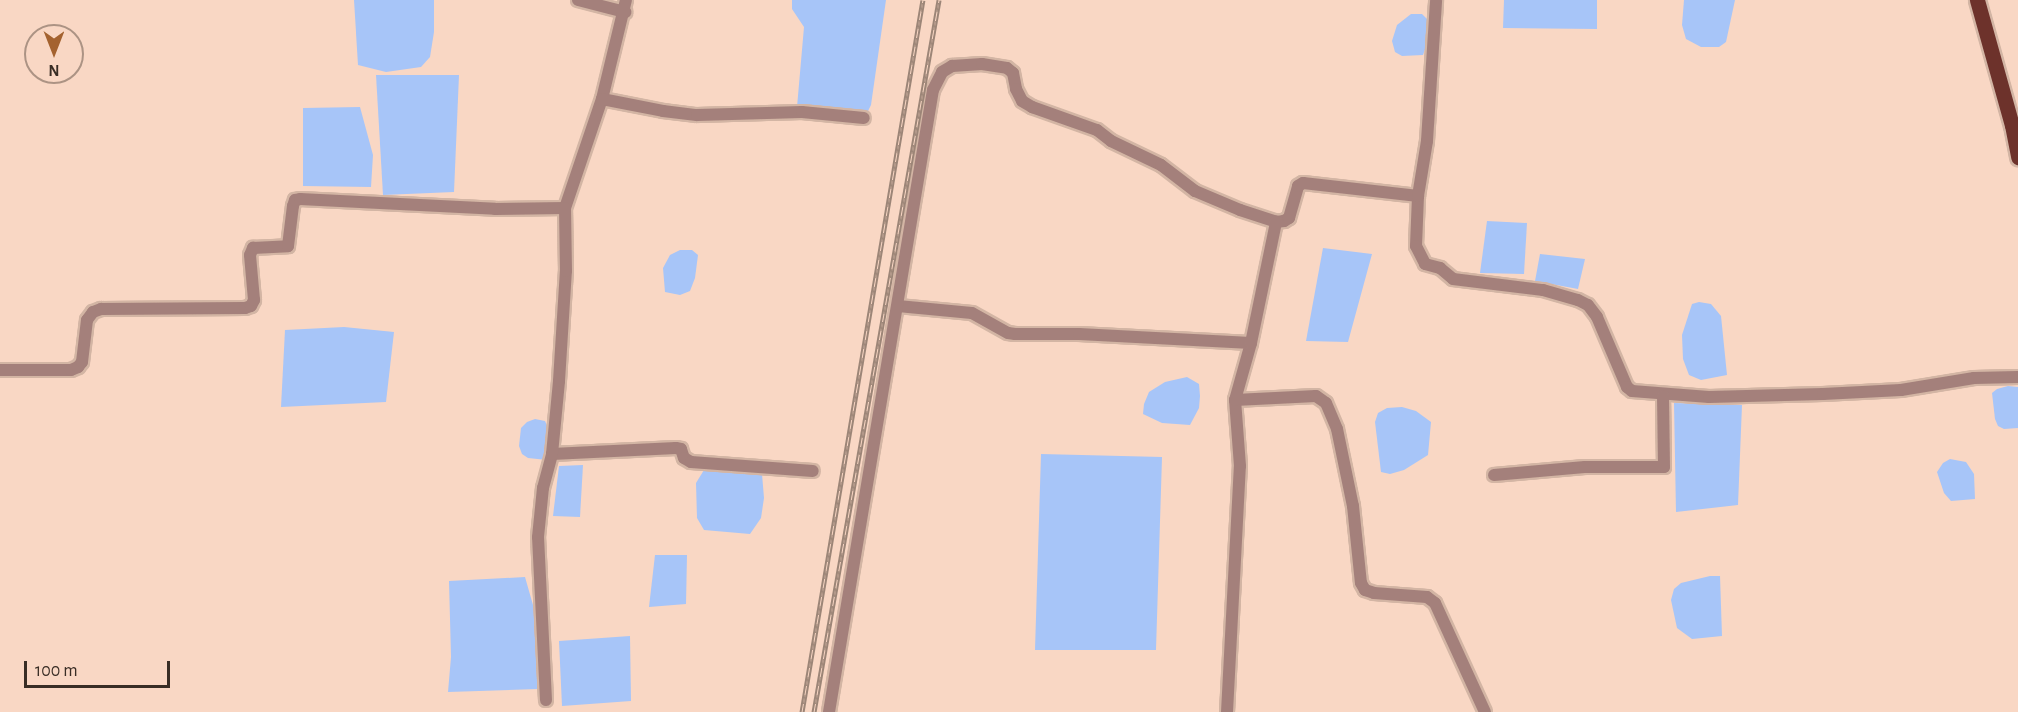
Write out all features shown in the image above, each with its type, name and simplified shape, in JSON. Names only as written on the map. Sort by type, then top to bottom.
[{"type":"main road","points":[[1977,0],[2012,125],[2018,157]]},
{"type":"street","points":[[546,699],[538,537],[543,488],[552,454],[566,271],[565,208],[602,99],[625,6],[578,0]]},
{"type":"street","points":[[1437,0],[1427,141],[1418,196],[1416,246],[1425,264],[1440,268],[1453,279],[1543,291],[1578,300],[1588,305],[1597,317],[1627,387],[1632,392],[1664,396],[1823,394],[1901,390],[1974,378],[2018,377]]},
{"type":"street","points":[[829,712],[933,90],[942,72],[952,66],[982,64],[1007,68],[1013,74],[1016,89],[1022,101],[1032,107],[1090,127],[1161,165],[1195,191],[1276,222],[1289,218],[1298,186],[1303,183],[1418,196]]},
{"type":"street","points":[[602,99],[697,115],[802,112],[864,118]]},
{"type":"street","points":[[0,370],[71,370],[78,367],[82,362],[87,320],[93,312],[100,309],[245,308],[251,306],[254,300],[250,255],[253,248],[288,246],[295,200],[495,209],[565,208]]},
{"type":"street","points":[[1227,712],[1240,466],[1235,400],[1251,343],[1266,259],[1276,222]]},
{"type":"street","points":[[898,306],[972,313],[1008,333],[1015,334],[1079,334],[1251,343]]},
{"type":"street","points":[[1235,400],[1316,396],[1326,403],[1337,429],[1353,506],[1361,584],[1365,590],[1374,593],[1417,595],[1426,597],[1435,603],[1485,712]]},
{"type":"street","points":[[1494,475],[1585,467],[1657,469],[1664,467],[1664,396]]},
{"type":"street","points":[[552,454],[676,448],[691,462],[813,471]]},
{"type":"water","points":[[354,0],[434,0],[434,32],[430,57],[421,67],[386,72],[358,65]]},
{"type":"water","points":[[792,0],[886,0],[871,105],[868,111],[858,114],[797,107],[804,27],[792,9]]},
{"type":"water","points":[[1504,0],[1597,0],[1597,29],[1503,28]]},
{"type":"water","points":[[1684,0],[1735,0],[1726,42],[1719,47],[1701,47],[1686,39],[1682,25]]},
{"type":"water","points":[[1411,14],[1422,14],[1429,21],[1428,41],[1423,55],[1402,56],[1395,52],[1392,41],[1397,25]]},
{"type":"water","points":[[376,75],[459,75],[454,192],[383,195]]},
{"type":"water","points":[[360,107],[373,155],[371,187],[303,186],[303,108]]},
{"type":"water","points":[[1487,221],[1527,223],[1524,274],[1480,273]]},
{"type":"water","points":[[1323,248],[1372,254],[1348,342],[1306,341]]},
{"type":"water","points":[[680,250],[692,250],[698,255],[695,278],[690,291],[680,295],[665,292],[663,268],[670,255]]},
{"type":"water","points":[[1540,254],[1585,259],[1578,289],[1535,281]]},
{"type":"water","points":[[1699,302],[1711,304],[1721,316],[1727,375],[1701,380],[1689,375],[1683,359],[1682,335],[1692,304]]},
{"type":"water","points":[[344,327],[394,332],[386,402],[281,407],[285,330]]},
{"type":"water","points":[[1187,377],[1199,384],[1200,396],[1199,408],[1190,425],[1162,423],[1143,414],[1149,392],[1165,382]]},
{"type":"water","points":[[2008,386],[2018,387],[2018,428],[2004,429],[1998,426],[1995,419],[1992,393]]},
{"type":"water","points":[[1674,403],[1742,405],[1738,505],[1676,512]]},
{"type":"water","points":[[1402,407],[1416,411],[1431,422],[1428,455],[1404,470],[1390,474],[1381,472],[1375,422],[1378,413],[1387,408]]},
{"type":"water","points":[[535,419],[545,421],[549,430],[547,460],[528,458],[522,454],[519,446],[521,428],[527,422]]},
{"type":"water","points":[[1041,454],[1162,457],[1156,650],[1035,650]]},
{"type":"water","points":[[1950,459],[1966,462],[1974,474],[1975,499],[1951,501],[1944,493],[1937,472],[1943,463]]},
{"type":"water","points":[[583,465],[580,517],[553,516],[559,466]]},
{"type":"water","points":[[717,467],[762,474],[764,498],[761,518],[750,534],[704,530],[697,518],[696,483],[704,470]]},
{"type":"water","points":[[655,555],[687,555],[686,604],[649,607]]},
{"type":"water","points":[[1720,576],[1722,636],[1692,639],[1677,628],[1671,600],[1674,589],[1681,583]]},
{"type":"water","points":[[525,577],[543,640],[538,689],[448,692],[451,657],[449,581]]},
{"type":"water","points":[[630,636],[631,701],[562,706],[559,641]]},
{"type":"railway","points":[[802,712],[923,0]]},
{"type":"railway","points":[[814,712],[939,0]]}]
